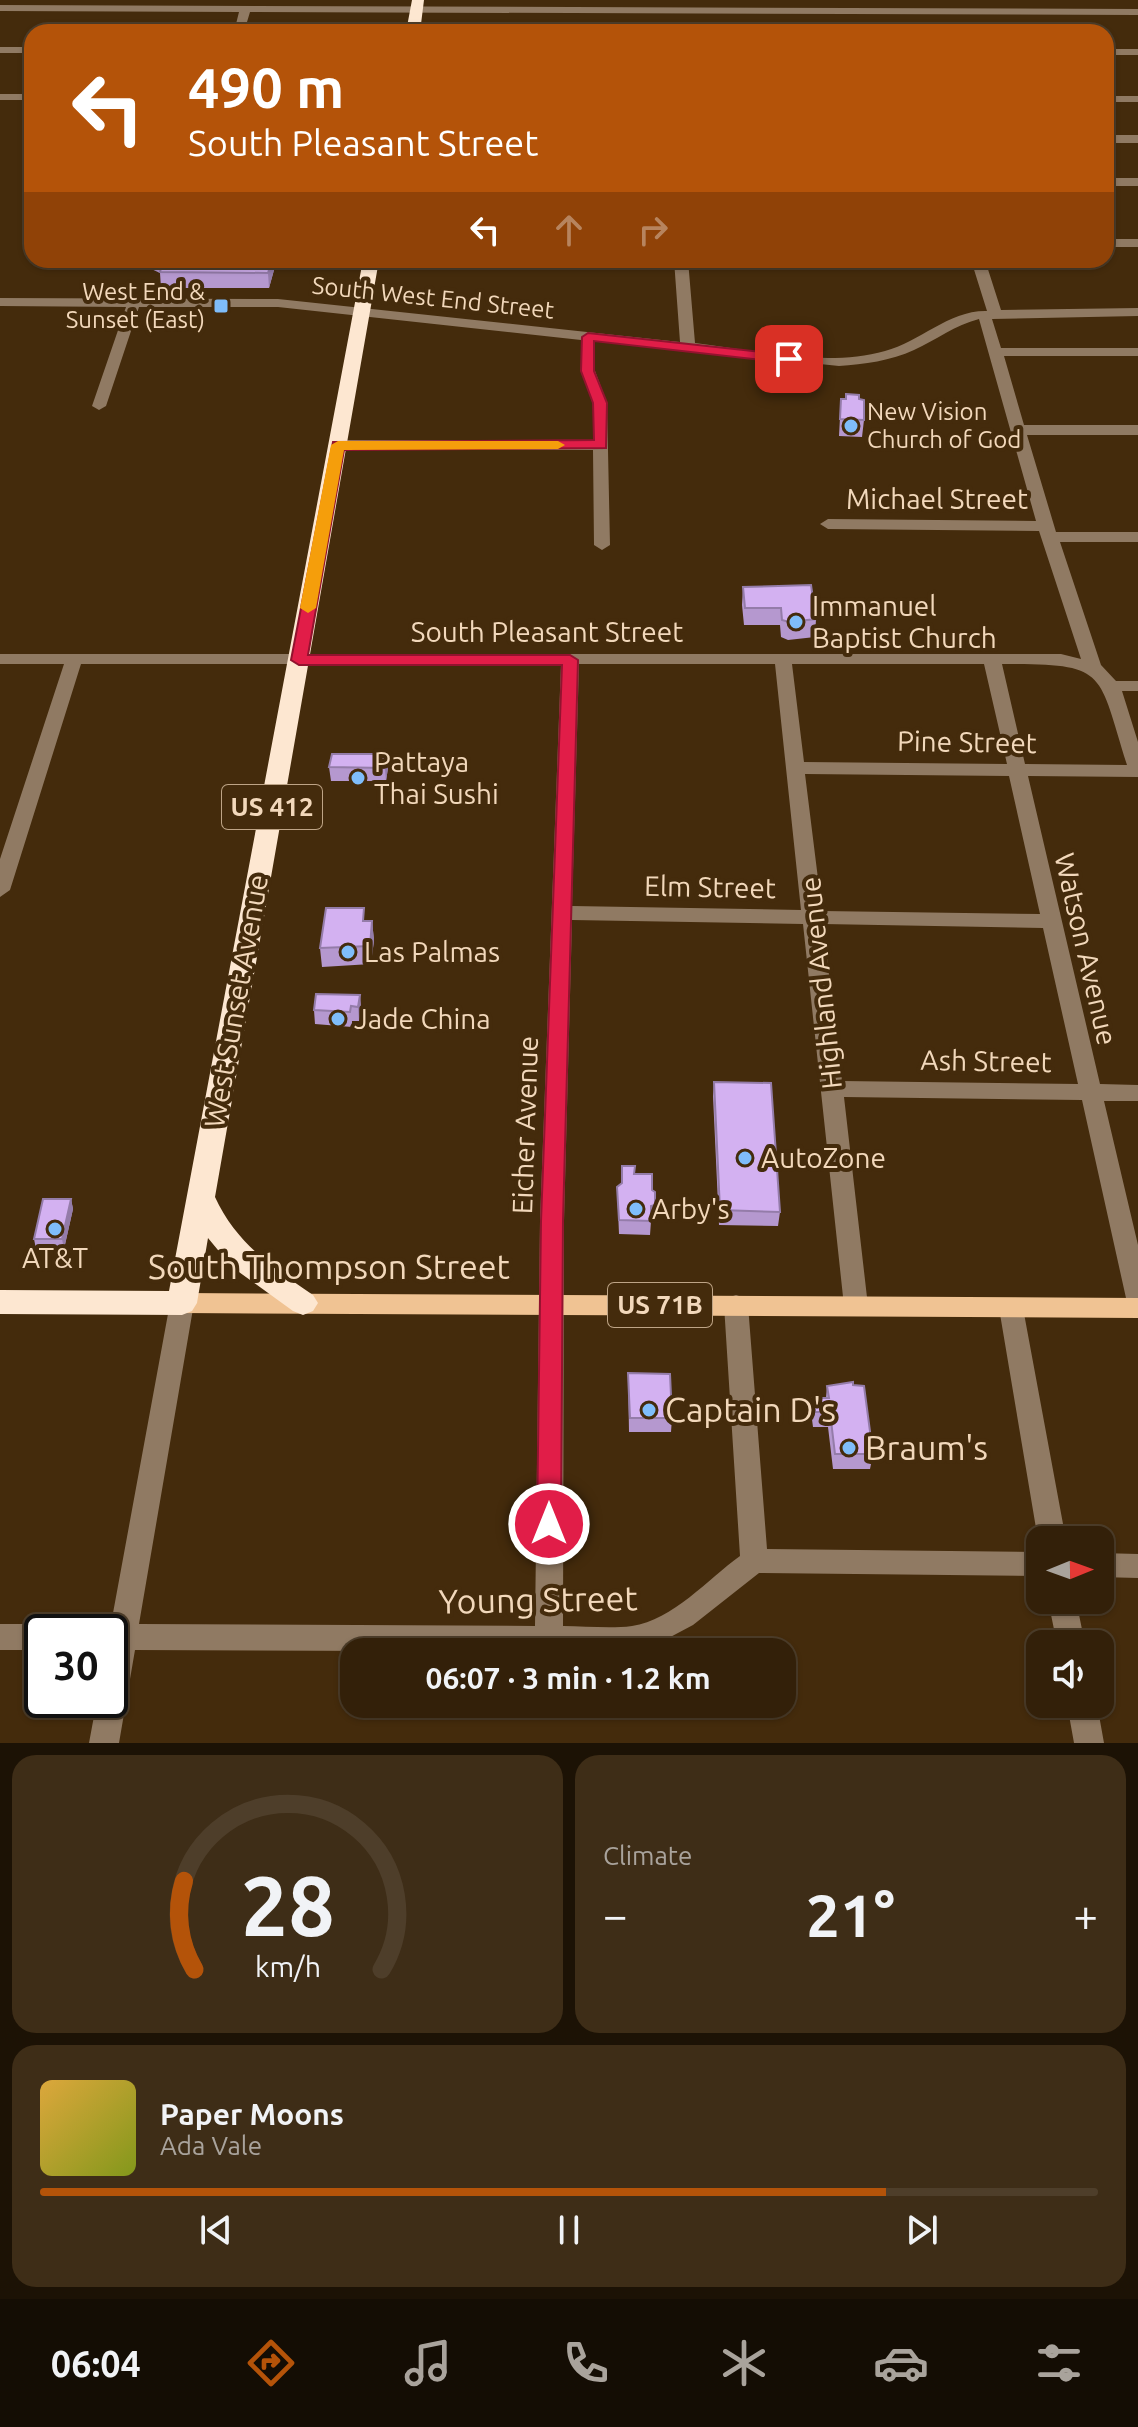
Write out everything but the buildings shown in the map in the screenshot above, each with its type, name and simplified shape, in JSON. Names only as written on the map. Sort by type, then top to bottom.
[{"type":"highway","points":[[414,24],[418,4]]},
{"type":"highway","name":"West Sunset Avenue","points":[[182,1303],[370,268]]},
{"type":"highway","points":[[201,1197],[212,1223],[229,1248],[252,1269],[303,1303]]},
{"type":"highway","name":"South Thompson Street","points":[[0,1302],[182,1303]]},
{"type":"main road","name":"South Thompson Street","points":[[182,1303],[1138,1308]]},
{"type":"street","points":[[0,8],[116,4],[246,8],[572,4],[1138,12]]},
{"type":"street","points":[[241,24],[246,8]]},
{"type":"street","points":[[0,50],[24,50]]},
{"type":"street","points":[[1114,52],[1138,52]]},
{"type":"street","points":[[0,97],[24,97]]},
{"type":"street","points":[[1114,99],[1138,99]]},
{"type":"street","points":[[1114,139],[1138,139]]},
{"type":"street","points":[[1114,182],[1138,182]]},
{"type":"street","points":[[1114,243],[1138,243]]},
{"type":"street","points":[[682,268],[688,348]]},
{"type":"street","points":[[980,268],[993,344],[1048,532],[1093,667],[1111,686],[1138,771]]},
{"type":"street","name":"South West End Street","points":[[0,302],[250,302],[362,311],[807,361],[855,361],[902,350],[945,325],[989,314],[1138,312]]},
{"type":"street","points":[[99,406],[134,302]]},
{"type":"street","points":[[945,325],[977,328],[993,344],[1138,352]]},
{"type":"street","points":[[588,337],[588,371],[600,403],[602,545]]},
{"type":"street","points":[[1017,430],[1138,430]]},
{"type":"street","points":[[338,445],[601,445]]},
{"type":"street","name":"Michael Street","points":[[828,524],[1138,537]]},
{"type":"street","name":"South Pleasant Street","points":[[0,659],[1061,659],[1093,667]]},
{"type":"street","name":"Watson Avenue","points":[[992,659],[1138,1298]]},
{"type":"street","points":[[0,890],[74,660]]},
{"type":"street","name":"Eicher Avenue","points":[[549,1638],[551,1304],[560,913],[570,660]]},
{"type":"street","name":"Highland Avenue","points":[[783,660],[856,1306]]},
{"type":"street","points":[[1111,686],[1138,686]]},
{"type":"street","name":"Pine Street","points":[[796,768],[1138,771]]},
{"type":"street","name":"Elm Street","points":[[560,913],[1050,921]]},
{"type":"street","name":"Ash Street","points":[[833,1089],[1138,1093]]},
{"type":"street","name":"West Sunset Avenue","points":[[121,1614],[182,1303]]},
{"type":"street","points":[[736,1305],[754,1561],[1026,1564]]},
{"type":"street","points":[[1011,1308],[1050,1526]]},
{"type":"street","name":"Young Street","points":[[636,1638],[660,1632],[684,1619],[754,1561]]},
{"type":"street","points":[[1114,1565],[1138,1566]]},
{"type":"street","points":[[0,1637],[24,1637]]},
{"type":"street","name":"Young Street","points":[[128,1637],[340,1638]]},
{"type":"street","name":"West Sunset Avenue","points":[[104,1743],[107,1718]]},
{"type":"street","points":[[1085,1718],[1089,1743]]},
{"type":"slow traffic","points":[[308,608],[338,445],[558,445]]},
{"type":"place","name":"West End & Sunset (East)","points":[[221,306]]},
{"type":"place","name":"New Vision Church of God","points":[[851,426]]},
{"type":"place","name":"Immanuel Baptist Church","points":[[796,622]]},
{"type":"place","name":"Pattaya Thai Sushi","points":[[358,778]]},
{"type":"place","name":"Las Palmas","points":[[348,952]]},
{"type":"place","name":"Jade China","points":[[338,1019]]},
{"type":"place","name":"AutoZone","points":[[745,1158]]},
{"type":"place","name":"Arby's","points":[[636,1209]]},
{"type":"place","name":"AT&T","points":[[55,1229]]},
{"type":"place","name":"Captain D's","points":[[649,1410]]},
{"type":"place","name":"Braum's","points":[[849,1448]]},
{"type":"route","points":[[549,1524],[552,1221],[570,660],[299,660],[338,445],[601,445],[600,403],[588,371],[588,337],[789,359]]}]
